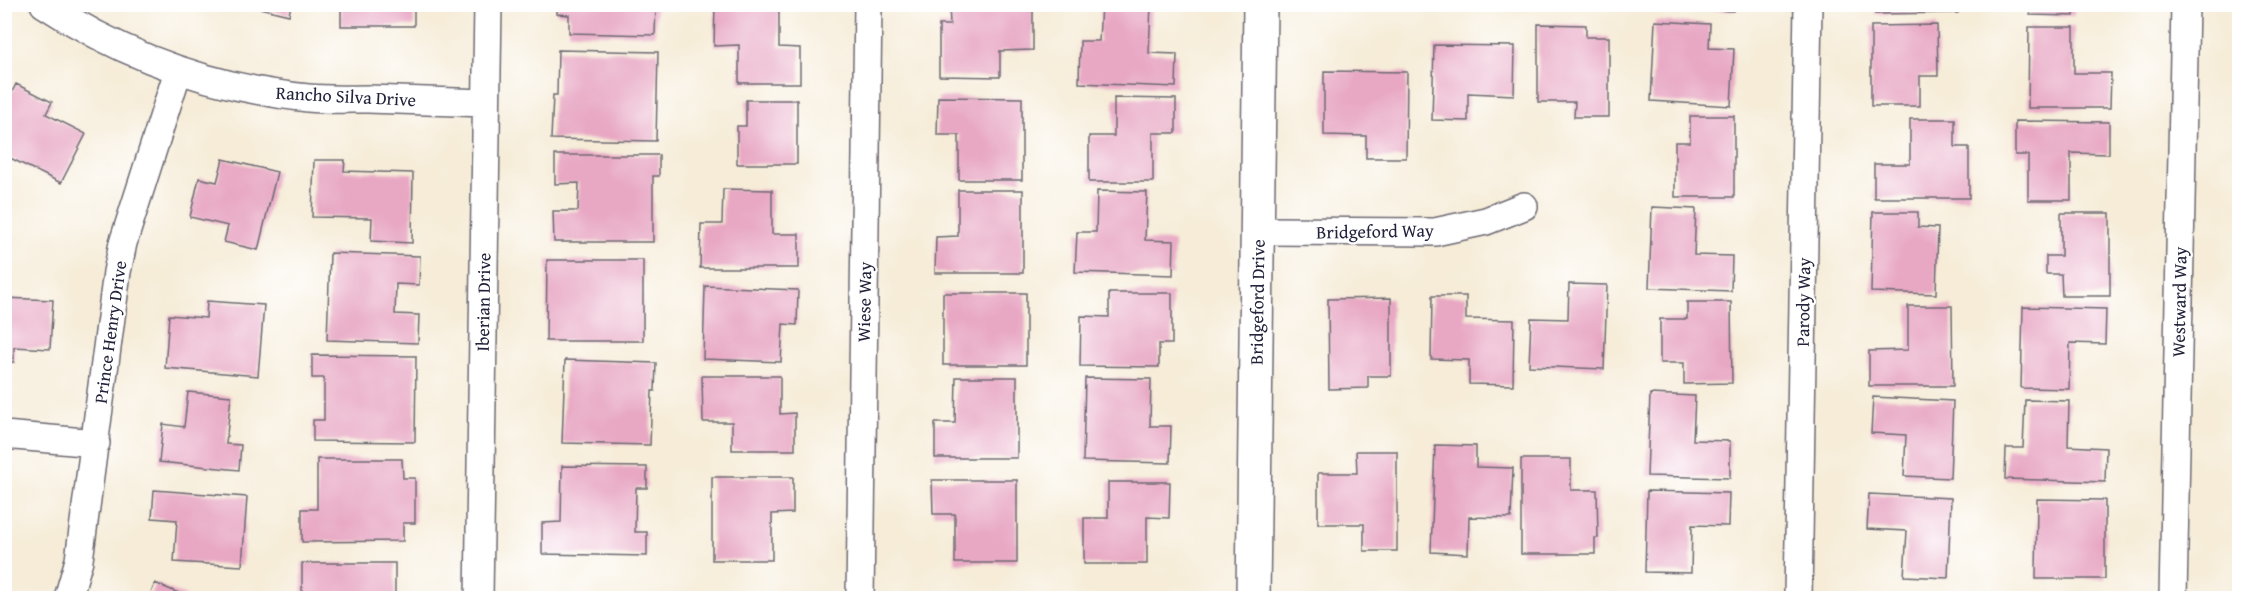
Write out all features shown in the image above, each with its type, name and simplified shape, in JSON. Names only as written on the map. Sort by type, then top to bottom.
[{"type":"street","name":"Rancho Silva Drive","points":[[44,4],[73,23],[124,50],[178,71],[253,90],[310,98],[486,103]]},
{"type":"street","name":"Iberian Drive","points":[[478,598],[488,4]]},
{"type":"street","name":"Wiese Way","points":[[860,598],[868,4]]},
{"type":"street","name":"Bridgeford Drive","points":[[1253,598],[1260,4]]},
{"type":"street","name":"Parody Way","points":[[1798,598],[1808,4]]},
{"type":"street","name":"Westward Way","points":[[2173,598],[2185,4]]},
{"type":"street","name":"Prince Henry Drive","points":[[68,598],[79,560],[117,272],[123,243],[178,71]]},
{"type":"street","name":"Bridgeford Way","points":[[1258,231],[1435,232],[1486,221],[1524,206]]},
{"type":"street","points":[[4,435],[96,442]]},
{"type":"building","points":[[341,4],[414,4],[414,26],[341,26]]},
{"type":"building","points":[[557,4],[656,4],[655,35],[569,33],[569,15],[557,14]]},
{"type":"building","points":[[715,4],[779,4],[779,47],[800,48],[800,83],[739,83],[739,45],[714,46]]},
{"type":"building","points":[[949,4],[1033,4],[1033,50],[1000,51],[1000,77],[939,76],[939,25],[950,25]]},
{"type":"building","points":[[1101,4],[1151,4],[1149,53],[1177,54],[1176,87],[1079,83],[1080,41],[1099,41]]},
{"type":"building","points":[[1689,4],[1734,4],[1734,11],[1689,9]]},
{"type":"building","points":[[1875,4],[1958,4],[1958,13],[1875,14]]},
{"type":"building","points":[[2030,4],[2074,4],[2074,16],[2030,15]]},
{"type":"building","points":[[247,5],[291,5],[289,15]]},
{"type":"building","points":[[1655,21],[1710,24],[1709,48],[1734,49],[1731,106],[1651,101]]},
{"type":"building","points":[[1538,24],[1586,25],[1586,37],[1609,37],[1609,117],[1574,117],[1575,102],[1538,102]]},
{"type":"building","points":[[1937,25],[1938,76],[1920,76],[1920,106],[1871,106],[1871,26]]},
{"type":"building","points":[[2029,27],[2074,27],[2074,73],[2111,73],[2110,108],[2028,108]]},
{"type":"building","points":[[1434,45],[1515,46],[1514,95],[1468,93],[1468,121],[1432,120]]},
{"type":"building","points":[[558,50],[658,52],[656,141],[551,139],[553,95],[557,95]]},
{"type":"building","points":[[1324,71],[1407,72],[1406,158],[1366,158],[1366,136],[1324,135]]},
{"type":"building","points":[[16,84],[52,102],[46,114],[86,134],[61,183],[4,155],[4,108]]},
{"type":"building","points":[[938,97],[1022,98],[1022,180],[959,180],[959,135],[937,135]]},
{"type":"building","points":[[1114,98],[1176,99],[1176,133],[1153,133],[1153,182],[1089,182],[1089,136],[1114,136]]},
{"type":"building","points":[[746,100],[797,100],[797,164],[737,164],[737,126],[746,126]]},
{"type":"building","points":[[1690,116],[1734,116],[1734,197],[1675,197],[1675,142],[1690,142]]},
{"type":"building","points":[[1910,119],[1955,119],[1955,147],[1969,147],[1969,198],[1874,198],[1874,164],[1910,164]]},
{"type":"building","points":[[2015,121],[2109,122],[2109,154],[2071,153],[2071,200],[2028,200],[2028,155],[2015,155]]},
{"type":"building","points":[[555,155],[659,155],[659,176],[653,176],[653,242],[554,242],[553,211],[578,211],[579,183],[555,184]]},
{"type":"building","points":[[223,159],[277,172],[258,250],[224,242],[228,226],[190,217],[199,178],[217,182]]},
{"type":"building","points":[[314,160],[345,160],[344,171],[413,173],[412,243],[371,241],[372,218],[312,217]]},
{"type":"building","points":[[723,189],[772,190],[772,234],[799,234],[799,268],[700,268],[701,224],[722,224]]},
{"type":"building","points":[[958,190],[1023,190],[1023,273],[935,273],[936,237],[958,236]]},
{"type":"building","points":[[1097,191],[1147,192],[1145,240],[1174,241],[1173,275],[1075,272],[1077,232],[1096,232]]},
{"type":"building","points":[[1652,207],[1696,209],[1694,255],[1732,256],[1731,291],[1649,288]]},
{"type":"building","points":[[1873,212],[1918,212],[1918,227],[1938,228],[1936,294],[1871,292]]},
{"type":"building","points":[[2061,213],[2110,213],[2110,296],[2062,296],[2061,274],[2046,274],[2046,256],[2061,256]]},
{"type":"building","points":[[330,253],[420,256],[419,285],[396,284],[395,314],[419,315],[418,343],[327,340]]},
{"type":"building","points":[[547,260],[643,260],[643,341],[546,341]]},
{"type":"building","points":[[1569,284],[1607,285],[1604,369],[1529,366],[1531,318],[1568,319]]},
{"type":"building","points":[[705,286],[798,290],[797,325],[783,324],[781,362],[703,359]]},
{"type":"building","points":[[943,293],[1026,293],[1026,365],[943,365]]},
{"type":"building","points":[[1109,293],[1172,293],[1172,344],[1159,344],[1159,367],[1080,366],[1081,316],[1109,317]]},
{"type":"building","points":[[1432,296],[1466,296],[1466,319],[1514,320],[1513,385],[1469,384],[1469,360],[1431,359]]},
{"type":"building","points":[[4,298],[53,300],[50,349],[14,347],[14,362],[4,362]]},
{"type":"building","points":[[1391,298],[1391,376],[1368,376],[1368,388],[1329,389],[1328,299]]},
{"type":"building","points":[[207,301],[264,305],[258,376],[165,368],[169,315],[206,318]]},
{"type":"building","points":[[1687,302],[1731,302],[1732,383],[1684,384],[1684,363],[1660,363],[1660,319],[1687,319]]},
{"type":"building","points":[[1908,306],[1952,306],[1953,386],[1869,386],[1869,351],[1908,350]]},
{"type":"building","points":[[2023,307],[2106,309],[2105,344],[2070,343],[2069,389],[2021,388]]},
{"type":"building","points":[[312,355],[416,356],[415,442],[313,441],[313,420],[324,420],[324,378],[312,378]]},
{"type":"building","points":[[565,360],[656,363],[655,391],[652,391],[650,445],[562,443]]},
{"type":"building","points":[[702,376],[780,376],[780,414],[795,413],[795,450],[732,450],[732,422],[703,422]]},
{"type":"building","points":[[956,377],[1017,377],[1017,458],[935,458],[935,423],[955,423]]},
{"type":"building","points":[[1085,378],[1151,379],[1150,426],[1171,426],[1170,463],[1083,461]]},
{"type":"building","points":[[188,392],[231,396],[226,444],[241,445],[239,470],[159,462],[163,424],[184,427]]},
{"type":"building","points":[[1650,394],[1695,396],[1693,440],[1730,441],[1730,478],[1647,476]]},
{"type":"building","points":[[1873,397],[1953,401],[1950,478],[1904,476],[1906,435],[1871,433]]},
{"type":"building","points":[[2025,400],[2069,401],[2068,446],[2106,448],[2105,482],[2005,479],[2006,448],[2023,448]]},
{"type":"building","points":[[1435,445],[1476,446],[1476,467],[1513,468],[1511,518],[1469,517],[1468,554],[1431,552]]},
{"type":"building","points":[[1356,451],[1397,451],[1397,551],[1364,551],[1364,524],[1318,524],[1318,473],[1357,473]]},
{"type":"building","points":[[317,459],[402,459],[403,478],[415,478],[415,523],[403,523],[403,541],[302,542],[302,509],[317,509]]},
{"type":"building","points":[[1521,459],[1571,459],[1571,490],[1597,490],[1598,538],[1595,538],[1595,554],[1521,554]]},
{"type":"building","points":[[562,466],[647,467],[647,488],[636,488],[635,532],[647,532],[647,556],[542,554],[542,523],[561,522]]},
{"type":"building","points":[[712,477],[793,477],[793,513],[772,514],[772,560],[712,560]]},
{"type":"building","points":[[932,480],[1017,480],[1017,563],[955,563],[955,514],[933,514]]},
{"type":"building","points":[[1108,482],[1170,482],[1169,518],[1147,517],[1147,564],[1084,564],[1084,518],[1108,518]]},
{"type":"building","points":[[154,490],[247,497],[242,566],[174,562],[177,520],[152,518]]},
{"type":"building","points":[[1647,491],[1729,493],[1728,526],[1692,525],[1691,573],[1645,572]]},
{"type":"building","points":[[1869,494],[1951,498],[1948,578],[1904,576],[1907,531],[1867,529]]},
{"type":"building","points":[[2037,499],[2105,500],[2105,579],[2036,579]]},
{"type":"building","points":[[302,563],[395,563],[395,598],[302,598]]},
{"type":"building","points":[[155,583],[190,598],[149,598]]}]
